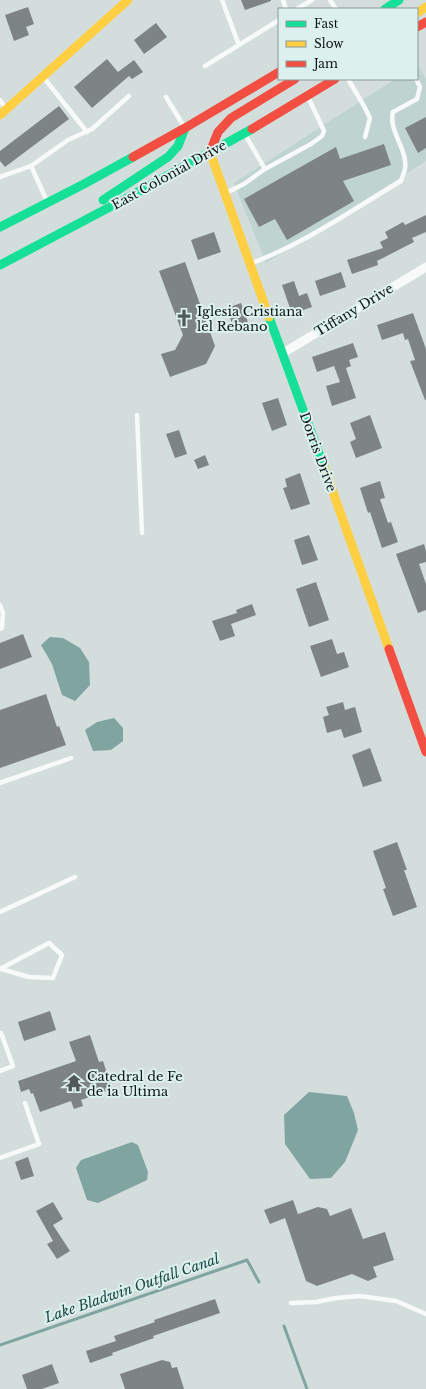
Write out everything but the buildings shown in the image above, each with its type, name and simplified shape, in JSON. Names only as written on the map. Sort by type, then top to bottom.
[{"type":"main road","points":[[3,112],[128,0]]},
{"type":"main road","points":[[387,8],[399,0]]},
{"type":"main road","points":[[0,227],[185,128],[278,73]]},
{"type":"main road","points":[[210,152],[218,132],[231,118],[293,80]]},
{"type":"main road","name":"East Colonial Drive","points":[[0,265],[89,220],[244,133],[332,80]]},
{"type":"main road","points":[[89,220],[91,208],[168,157],[178,146],[185,128]]},
{"type":"main road","name":"Dorris Drive","points":[[210,152],[426,752]]},
{"type":"street","name":"Tiffany Drive","points":[[283,354],[426,269]]},
{"type":"lane","points":[[222,0],[239,45]]},
{"type":"lane","points":[[299,8],[312,0]]},
{"type":"lane","points":[[205,66],[278,21]]},
{"type":"lane","points":[[43,77],[87,132]]},
{"type":"lane","points":[[349,80],[370,118],[365,137]]},
{"type":"lane","points":[[250,264],[276,254],[316,232],[400,181],[405,169],[403,154],[391,120],[394,112],[417,99],[420,87],[416,80]]},
{"type":"lane","points":[[0,177],[31,166],[68,140],[92,129],[129,96]]},
{"type":"lane","points":[[225,194],[322,136],[324,131],[307,96]]},
{"type":"lane","points":[[166,97],[185,128]]},
{"type":"lane","points":[[0,100],[3,112]]},
{"type":"lane","points":[[244,133],[265,169]]},
{"type":"lane","points":[[31,166],[47,203]]},
{"type":"lane","points":[[137,415],[142,533]]},
{"type":"lane","points":[[0,605],[3,613],[2,628],[0,629]]},
{"type":"lane","points":[[0,783],[71,758]]},
{"type":"lane","points":[[0,912],[75,877]]},
{"type":"lane","points":[[49,943],[62,955],[53,978],[29,977],[0,969],[49,943]]},
{"type":"lane","points":[[0,1071],[13,1066],[1,1033]]},
{"type":"lane","points":[[0,1158],[39,1144],[25,1103]]},
{"type":"lane","points":[[291,1303],[316,1302],[336,1298],[360,1296],[396,1302],[426,1314]]},
{"type":"shaded area","points":[[418,66],[426,78],[426,161],[266,263],[234,183],[393,80],[418,80]]},
{"type":"water","points":[[50,637],[63,638],[80,648],[89,662],[90,685],[75,701],[62,695],[52,664],[41,645]]},
{"type":"water","points":[[114,718],[123,728],[123,741],[111,750],[93,751],[85,730],[97,722]]},
{"type":"water","points":[[309,1092],[347,1096],[354,1113],[358,1130],[345,1162],[331,1178],[310,1179],[285,1144],[284,1115]]},
{"type":"water","points":[[132,1142],[138,1145],[148,1172],[147,1180],[98,1203],[87,1200],[76,1168],[81,1160]]},
{"type":"waterway","name":"Lake Bladwin Outfall Canal","points":[[0,1345],[247,1260],[259,1282]]},
{"type":"waterway","name":"Lake Bladwin Outfall Canal","points":[[284,1326],[307,1389]]},
{"type":"traffic: fast","points":[[387,8],[399,0]]},
{"type":"traffic: fast","points":[[103,200],[168,157],[178,146],[185,128]]},
{"type":"traffic: fast","points":[[0,265],[127,198],[252,129]]},
{"type":"traffic: fast","points":[[0,227],[133,157]]},
{"type":"traffic: fast","points":[[269,317],[324,467]]},
{"type":"traffic: slow","points":[[0,115],[128,0]]},
{"type":"traffic: slow","points":[[418,12],[426,7]]},
{"type":"traffic: slow","points":[[210,152],[269,317]]},
{"type":"traffic: slow","points":[[324,467],[389,649]]},
{"type":"traffic: jam","points":[[418,26],[426,22]]},
{"type":"traffic: jam","points":[[133,157],[278,73]]},
{"type":"traffic: jam","points":[[210,152],[218,132],[231,118],[293,80]]},
{"type":"traffic: jam","points":[[252,129],[333,80]]},
{"type":"traffic: jam","points":[[389,649],[426,752]]},
{"type":"place","name":"Iglesia Cristiana lel Rebano","points":[[184,318]]},
{"type":"place","name":"Catedral de Fe de ia Ultima","points":[[74,1083]]}]
